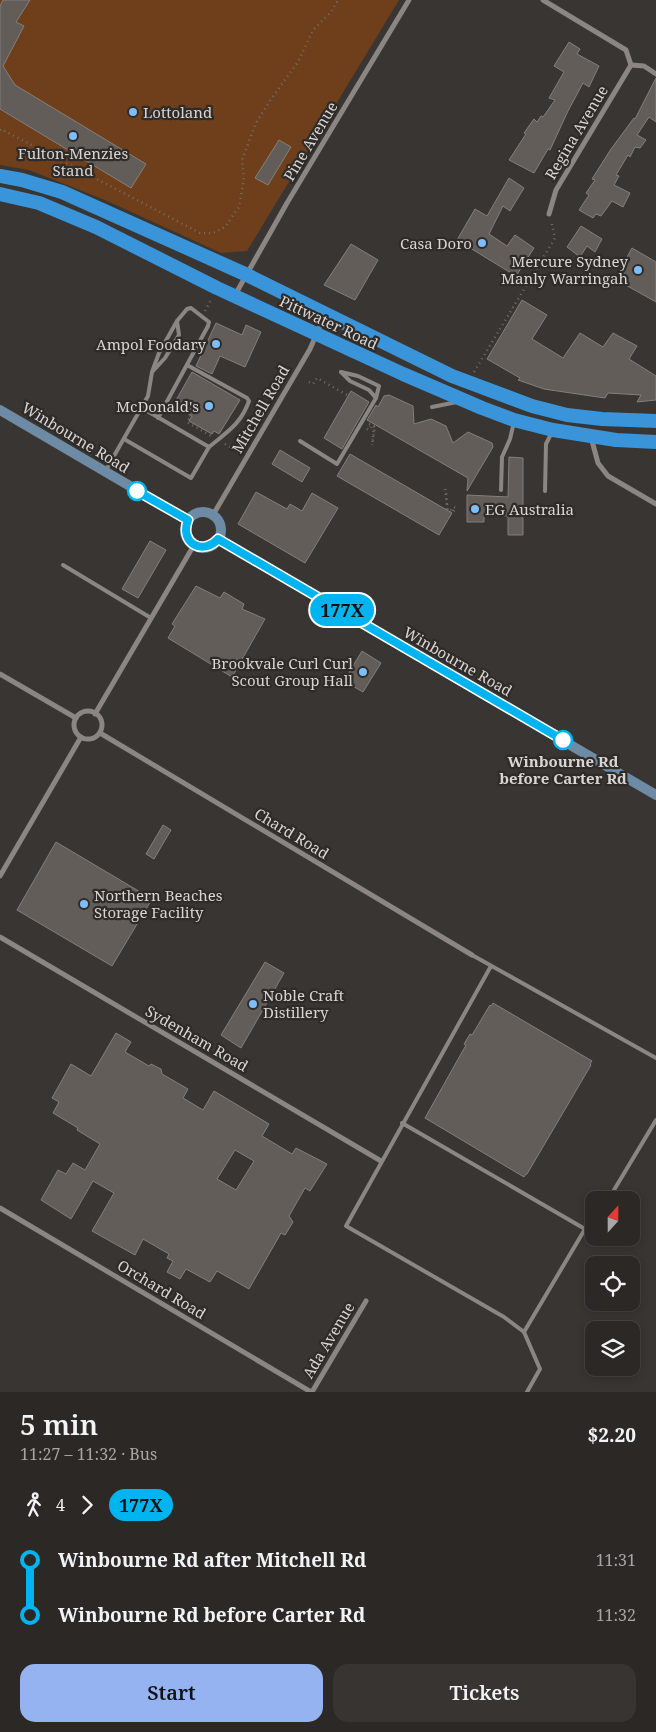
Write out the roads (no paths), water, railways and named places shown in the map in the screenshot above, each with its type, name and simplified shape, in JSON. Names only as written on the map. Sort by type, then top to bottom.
[{"type":"highway","name":"Pittwater Road","points":[[0,176],[22,180],[62,192],[245,274],[452,376],[532,406],[567,415],[602,420],[656,421]]},
{"type":"highway","name":"Pittwater Road","points":[[0,194],[24,199],[58,210],[234,296],[403,374],[514,420],[591,437],[656,442]]},
{"type":"main road","name":"Winbourne Road","points":[[0,410],[188,520]]},
{"type":"main road","points":[[202,512],[213,515],[220,526],[218,539],[210,546],[199,547],[194,545],[187,537],[186,526],[188,520],[191,516],[202,512]]},
{"type":"main road","name":"Winbourne Road","points":[[218,539],[656,795]]},
{"type":"street","name":"Pine Avenue","points":[[234,296],[245,274],[409,0]]},
{"type":"street","points":[[543,0],[626,50],[631,65],[644,66],[656,74]]},
{"type":"street","name":"Regina Avenue","points":[[549,214],[556,190],[631,65]]},
{"type":"street","name":"Mitchell Road","points":[[213,515],[310,349],[325,314]]},
{"type":"street","points":[[591,437],[598,463],[608,476],[656,504]]},
{"type":"street","points":[[95,714],[194,545]]},
{"type":"street","points":[[0,674],[76,718]]},
{"type":"street","points":[[84,712],[95,714],[102,723],[100,733],[92,739],[81,737],[75,728],[76,718],[84,712]]},
{"type":"street","name":"Chard Road","points":[[100,733],[472,955]]},
{"type":"street","points":[[0,876],[81,737]]},
{"type":"street","name":"Sydenham Road","points":[[0,937],[382,1161]]},
{"type":"street","name":"Orchard Road","points":[[0,1208],[312,1392]]},
{"type":"street","name":"Ada Avenue","points":[[312,1392],[366,1301]]},
{"type":"lane","points":[[105,472],[148,396],[152,372],[159,353],[177,321],[187,309],[191,308],[209,322],[208,326],[158,418]]},
{"type":"lane","points":[[152,372],[165,358],[178,335],[177,321]]},
{"type":"lane","points":[[124,438],[192,478],[209,447],[232,430],[249,401],[247,398],[187,364]]},
{"type":"lane","points":[[300,441],[337,464],[376,398],[379,386],[358,376],[341,372],[350,381],[370,390],[376,398]]},
{"type":"lane","points":[[432,407],[464,400]]},
{"type":"lane","points":[[142,408],[209,447]]},
{"type":"lane","points":[[501,490],[502,458],[510,439],[514,420]]},
{"type":"lane","points":[[545,490],[546,444],[553,430]]},
{"type":"lane","points":[[63,565],[151,618]]},
{"type":"lane","points":[[472,955],[656,1058]]},
{"type":"lane","points":[[491,966],[346,1226],[504,1317],[524,1332],[540,1369],[527,1392]]},
{"type":"lane","points":[[613,1191],[656,1120]]},
{"type":"lane","points":[[402,1123],[585,1229],[524,1332]]},
{"type":"place","name":"Lottoland","points":[[133,112]]},
{"type":"place","name":"Fulton-Menzies Stand","points":[[73,136]]},
{"type":"place","name":"Casa Doro","points":[[482,243]]},
{"type":"place","name":"Mercure Sydney Manly Warringah","points":[[638,270]]},
{"type":"place","name":"Ampol Foodary","points":[[216,344]]},
{"type":"place","name":"McDonald's","points":[[209,406]]},
{"type":"place","name":"EG Australia","points":[[475,509]]},
{"type":"place","name":"Brookvale Curl Curl Scout Group Hall","points":[[363,672]]},
{"type":"place","name":"Winbourne Rd before Carter Rd","points":[[563,740]]},
{"type":"place","name":"Northern Beaches Storage Facility","points":[[84,904]]},
{"type":"place","name":"Noble Craft Distillery","points":[[253,1004]]}]
